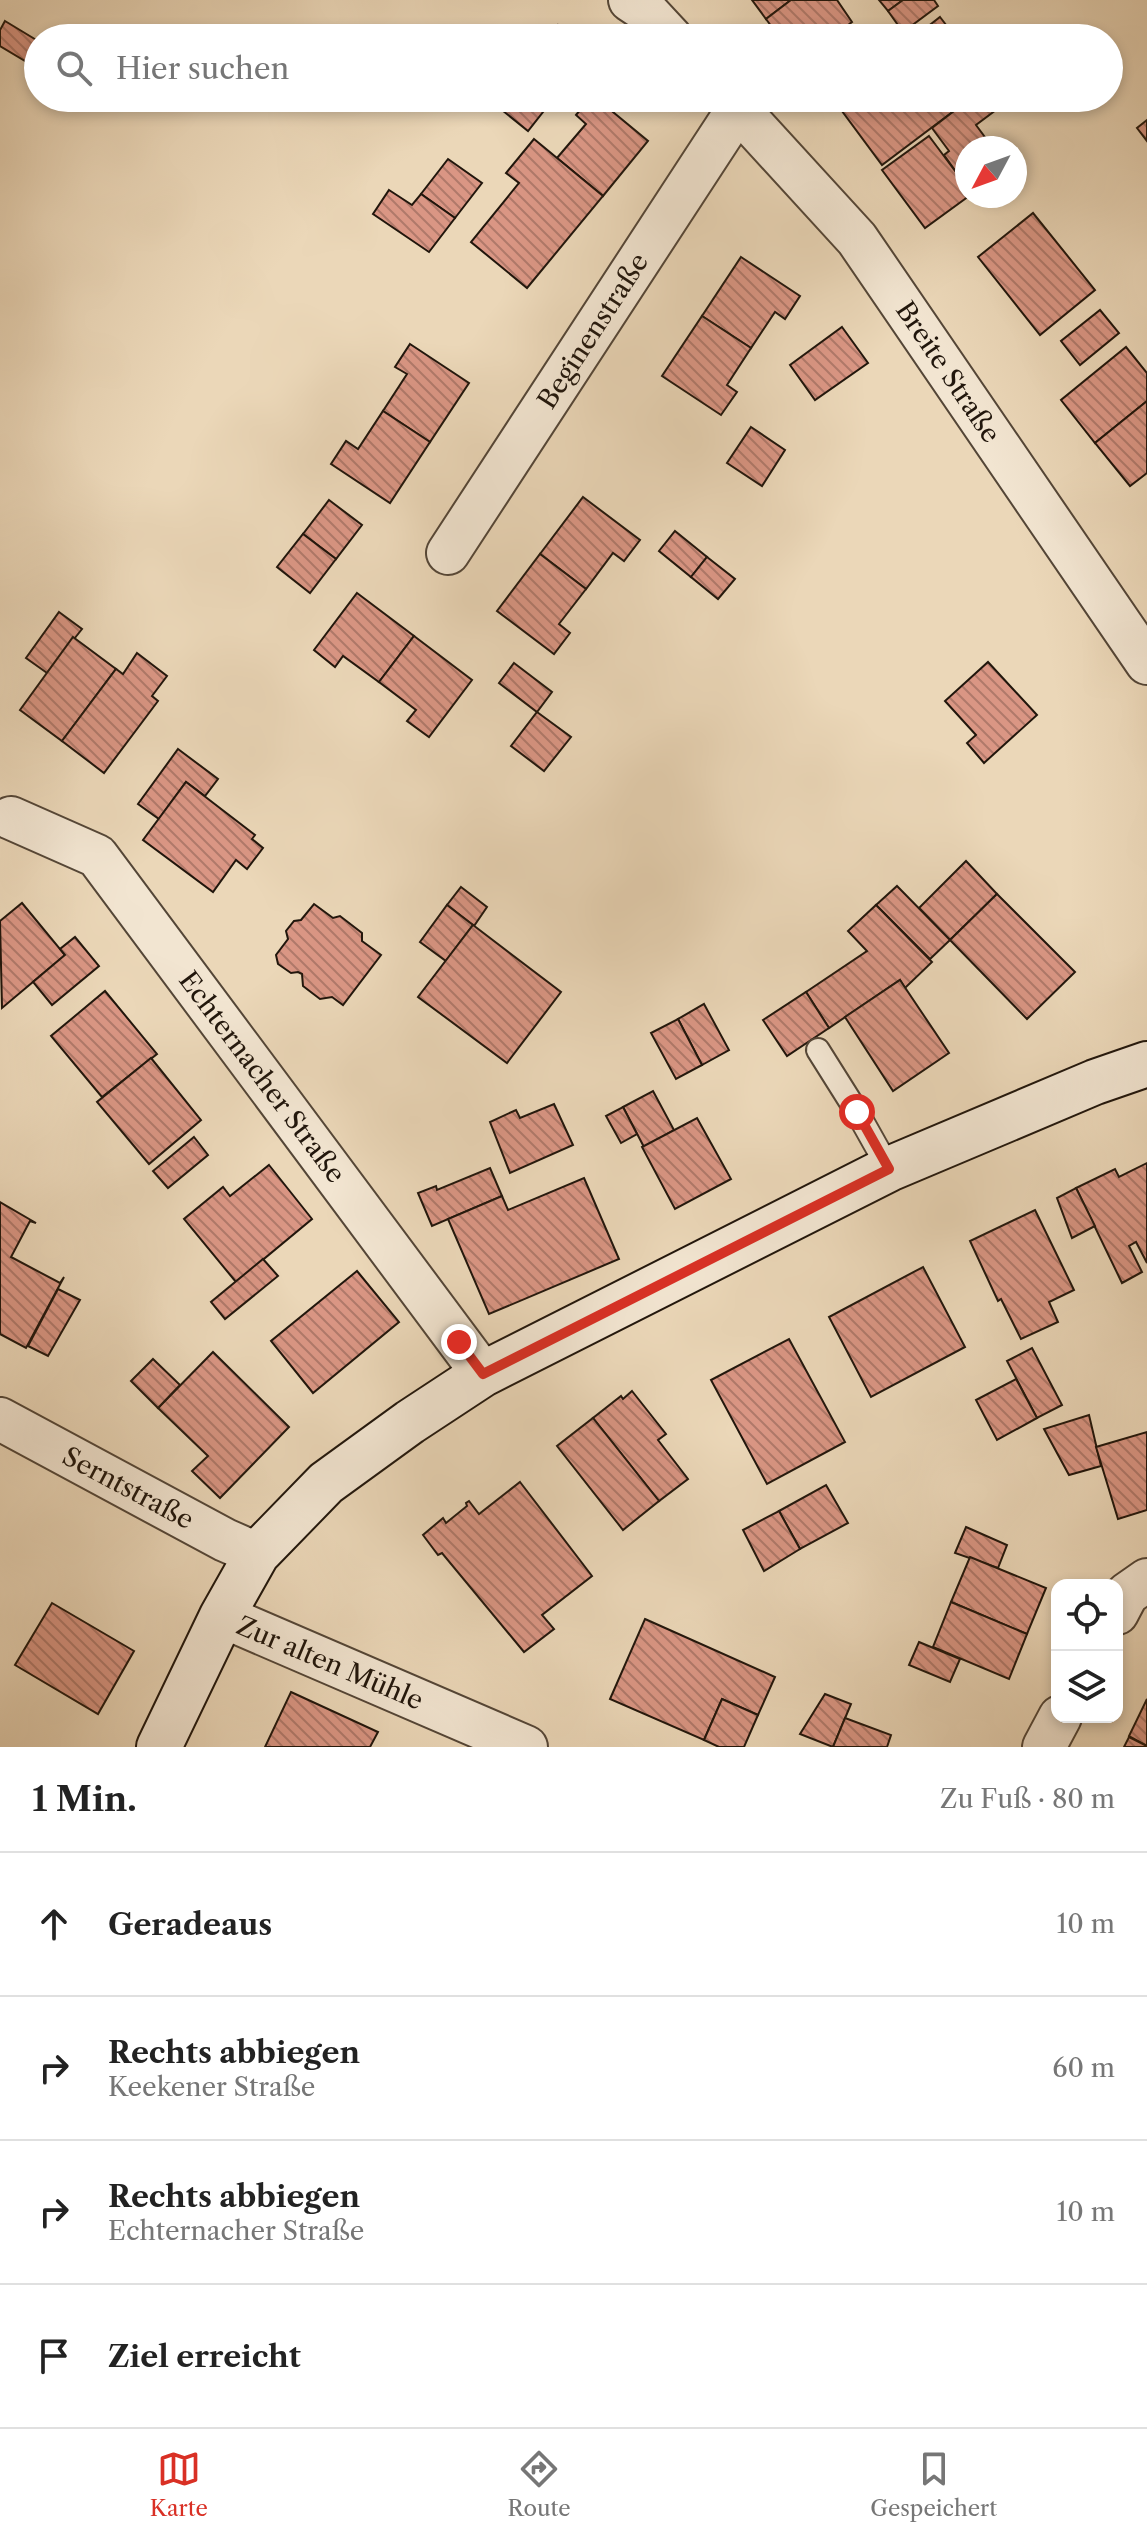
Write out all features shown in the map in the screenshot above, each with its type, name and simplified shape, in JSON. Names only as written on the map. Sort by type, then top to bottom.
[{"type":"main road","points":[[159,1747],[222,1616],[257,1554],[326,1483],[410,1422],[483,1374],[889,1169],[1095,1082],[1147,1064]]},
{"type":"street","points":[[630,0],[658,24]]},
{"type":"street","name":"Beginenstraße","points":[[448,553],[727,112]]},
{"type":"street","name":"Breite Straße","points":[[741,112],[857,239],[1147,663]]},
{"type":"street","name":"Echternacher Straße","points":[[11,818],[97,856],[483,1374]]},
{"type":"street","name":"Serntstraße","points":[[0,1419],[225,1540],[257,1554]]},
{"type":"street","points":[[1123,1602],[1127,1594],[1147,1580]]},
{"type":"street","name":"Zur alten Mühle","points":[[222,1616],[526,1747]]},
{"type":"street","points":[[1044,1747],[1057,1723]]},
{"type":"lane","points":[[818,1050],[889,1169]]},
{"type":"building","points":[[752,0],[791,0],[766,19]]},
{"type":"building","points":[[791,0],[837,0],[852,22],[770,24],[766,19]]},
{"type":"building","points":[[879,0],[903,0],[888,11]]},
{"type":"building","points":[[903,0],[934,0],[938,6],[914,24],[897,24],[888,11]]},
{"type":"building","points":[[940,17],[945,24],[931,24]]},
{"type":"building","points":[[5,21],[24,33],[24,60],[0,46],[0,30]]},
{"type":"building","points":[[504,112],[543,112],[528,131]]},
{"type":"building","points":[[578,112],[613,112],[648,141],[603,196],[557,158],[586,124],[576,115]]},
{"type":"building","points":[[843,112],[952,112],[882,165]]},
{"type":"building","points":[[953,112],[993,112],[976,125],[984,136],[955,136],[955,170],[944,155],[949,151],[932,128]]},
{"type":"building","points":[[1147,120],[1147,141],[1137,128]]},
{"type":"building","points":[[929,136],[955,171],[955,206],[925,228],[882,170]]},
{"type":"building","points":[[534,139],[603,196],[527,288],[471,242],[519,183],[506,173]]},
{"type":"building","points":[[448,159],[482,183],[455,218],[421,194]]},
{"type":"building","points":[[389,190],[412,205],[421,194],[455,218],[429,252],[373,214]]},
{"type":"building","points":[[1033,213],[1095,290],[1040,335],[978,257]]},
{"type":"building","points":[[741,257],[800,296],[785,319],[775,312],[751,348],[702,316]]},
{"type":"building","points":[[1100,310],[1119,333],[1080,365],[1061,341]]},
{"type":"building","points":[[702,316],[751,348],[727,385],[737,392],[721,415],[662,376]]},
{"type":"building","points":[[842,327],[868,363],[815,400],[790,365]]},
{"type":"building","points":[[410,344],[469,383],[430,442],[383,411],[407,374],[395,367]]},
{"type":"building","points":[[1126,347],[1147,373],[1147,401],[1095,443],[1061,400]]},
{"type":"building","points":[[1147,401],[1147,473],[1130,486],[1095,443]]},
{"type":"building","points":[[383,411],[430,442],[390,503],[331,464],[346,441],[358,449]]},
{"type":"building","points":[[751,427],[785,450],[762,486],[727,463]]},
{"type":"building","points":[[583,497],[640,540],[624,561],[613,553],[586,589],[540,554]]},
{"type":"building","points":[[329,500],[362,525],[336,559],[303,534]]},
{"type":"building","points":[[675,531],[707,557],[691,577],[659,551]]},
{"type":"building","points":[[303,534],[336,559],[310,593],[277,567]]},
{"type":"building","points":[[540,554],[586,589],[559,624],[570,633],[554,654],[497,611]]},
{"type":"building","points":[[707,557],[735,579],[718,599],[691,577]]},
{"type":"building","points":[[357,593],[414,636],[379,682],[343,656],[335,667],[314,650]]},
{"type":"building","points":[[59,612],[82,629],[47,673],[26,658]]},
{"type":"building","points":[[414,636],[472,680],[429,737],[407,721],[416,710],[379,682]]},
{"type":"building","points":[[73,637],[116,669],[62,741],[20,710]]},
{"type":"building","points":[[137,653],[167,676],[152,696],[158,701],[104,773],[62,741],[116,669],[123,674]]},
{"type":"building","points":[[988,662],[1037,715],[984,763],[967,743],[976,735],[945,701]]},
{"type":"building","points":[[514,663],[552,692],[537,712],[499,683]]},
{"type":"building","points":[[537,712],[571,737],[544,771],[511,746]]},
{"type":"building","points":[[178,749],[218,779],[205,796],[186,782],[159,819],[138,804]]},
{"type":"building","points":[[186,782],[255,835],[252,839],[263,848],[247,869],[236,860],[213,892],[143,840]]},
{"type":"building","points":[[966,861],[997,894],[950,940],[919,908]]},
{"type":"building","points":[[897,886],[950,940],[930,959],[876,905]]},
{"type":"building","points":[[461,887],[487,907],[474,926],[447,905]]},
{"type":"building","points":[[997,894],[1075,972],[1027,1019],[950,940]]},
{"type":"building","points":[[22,903],[65,955],[2,1008],[0,921]]},
{"type":"building","points":[[314,904],[333,918],[340,916],[362,933],[362,941],[381,955],[343,1005],[332,997],[320,999],[303,986],[302,974],[291,973],[278,964],[276,955],[288,939],[286,931],[294,921],[301,920]]},
{"type":"building","points":[[447,905],[473,925],[446,961],[420,942]]},
{"type":"building","points":[[876,905],[932,962],[905,988],[900,980],[829,1028],[806,992],[867,951],[848,931]]},
{"type":"building","points":[[473,925],[561,992],[507,1063],[418,997]]},
{"type":"building","points":[[75,937],[99,966],[52,1005],[33,982],[65,955],[60,949]]},
{"type":"building","points":[[900,980],[949,1053],[893,1091],[845,1017]]},
{"type":"building","points":[[105,991],[157,1054],[102,1097],[51,1036]]},
{"type":"building","points":[[806,992],[829,1028],[787,1056],[763,1020]]},
{"type":"building","points":[[704,1004],[729,1050],[702,1065],[678,1019]]},
{"type":"building","points":[[678,1019],[702,1065],[676,1079],[651,1033]]},
{"type":"building","points":[[151,1058],[201,1120],[149,1164],[97,1102]]},
{"type":"building","points":[[653,1091],[674,1130],[644,1147],[623,1107]]},
{"type":"building","points":[[554,1104],[573,1145],[510,1173],[490,1122],[516,1110],[520,1118]]},
{"type":"building","points":[[623,1107],[637,1134],[621,1143],[606,1116]]},
{"type":"building","points":[[697,1118],[731,1179],[675,1209],[642,1147]]},
{"type":"building","points":[[194,1137],[208,1155],[168,1188],[153,1171]]},
{"type":"building","points":[[1147,1163],[1147,1263],[1136,1242],[1129,1246],[1142,1272],[1122,1283],[1076,1188],[1115,1169],[1119,1177]]},
{"type":"building","points":[[269,1165],[312,1219],[236,1282],[184,1219],[223,1187],[230,1196]]},
{"type":"building","points":[[490,1168],[502,1196],[432,1226],[418,1193],[436,1186],[437,1190]]},
{"type":"building","points":[[584,1178],[619,1259],[489,1314],[448,1219],[502,1196],[508,1210]]},
{"type":"building","points":[[1076,1188],[1095,1226],[1072,1238],[1057,1198]]},
{"type":"building","points":[[0,1202],[36,1223],[30,1221],[11,1257],[60,1283],[64,1277],[26,1348],[0,1334]]},
{"type":"building","points":[[1035,1210],[1074,1290],[1049,1302],[1058,1322],[1021,1339],[1001,1299],[998,1301],[970,1241]]},
{"type":"building","points":[[263,1259],[278,1276],[225,1319],[211,1302]]},
{"type":"building","points":[[923,1267],[965,1347],[871,1397],[829,1317]]},
{"type":"building","points":[[357,1271],[399,1322],[313,1393],[271,1341]]},
{"type":"building","points":[[58,1289],[80,1300],[48,1356],[28,1346]]},
{"type":"building","points":[[789,1339],[845,1442],[767,1484],[711,1380]]},
{"type":"building","points":[[1032,1348],[1062,1405],[1037,1418],[1007,1361]]},
{"type":"building","points":[[213,1352],[289,1427],[220,1498],[192,1471],[208,1456],[158,1408]]},
{"type":"building","points":[[153,1359],[180,1385],[158,1408],[131,1381]]},
{"type":"building","points":[[1016,1379],[1037,1418],[997,1440],[976,1400]]},
{"type":"building","points":[[632,1391],[666,1434],[658,1440],[688,1479],[659,1501],[593,1418]]},
{"type":"building","points":[[1089,1415],[1101,1466],[1069,1475],[1044,1429]]},
{"type":"building","points":[[593,1418],[659,1501],[623,1530],[557,1446]]},
{"type":"building","points":[[1147,1432],[1147,1510],[1118,1519],[1096,1447]]},
{"type":"building","points":[[520,1482],[592,1576],[542,1615],[554,1629],[524,1652],[442,1553],[438,1555],[423,1535],[443,1518],[446,1523],[469,1501],[479,1514]]},
{"type":"building","points":[[826,1485],[848,1523],[800,1549],[779,1511]]},
{"type":"building","points":[[779,1511],[800,1549],[764,1571],[743,1530]]},
{"type":"building","points":[[966,1527],[1007,1545],[998,1568],[955,1553]]},
{"type":"building","points":[[970,1557],[1046,1588],[1027,1634],[951,1602]]},
{"type":"building","points":[[951,1602],[1027,1634],[1009,1679],[933,1647]]},
{"type":"building","points":[[52,1603],[134,1651],[98,1714],[15,1665]]},
{"type":"building","points":[[645,1619],[775,1677],[758,1715],[722,1699],[704,1740],[610,1699]]},
{"type":"building","points":[[919,1642],[960,1659],[950,1682],[909,1665]]},
{"type":"building","points":[[291,1692],[378,1732],[370,1747],[265,1747]]},
{"type":"building","points":[[825,1694],[851,1704],[833,1747],[800,1734]]},
{"type":"building","points":[[722,1699],[758,1715],[744,1747],[719,1747],[704,1740]]},
{"type":"building","points":[[1147,1699],[1147,1746],[1129,1736]]},
{"type":"building","points":[[845,1718],[891,1735],[887,1747],[833,1747]]},
{"type":"building","points":[[1129,1737],[1147,1746],[1147,1747],[1124,1747]]},
{"type":"route","points":[[459,1342],[483,1374],[889,1169],[857,1112]]}]
